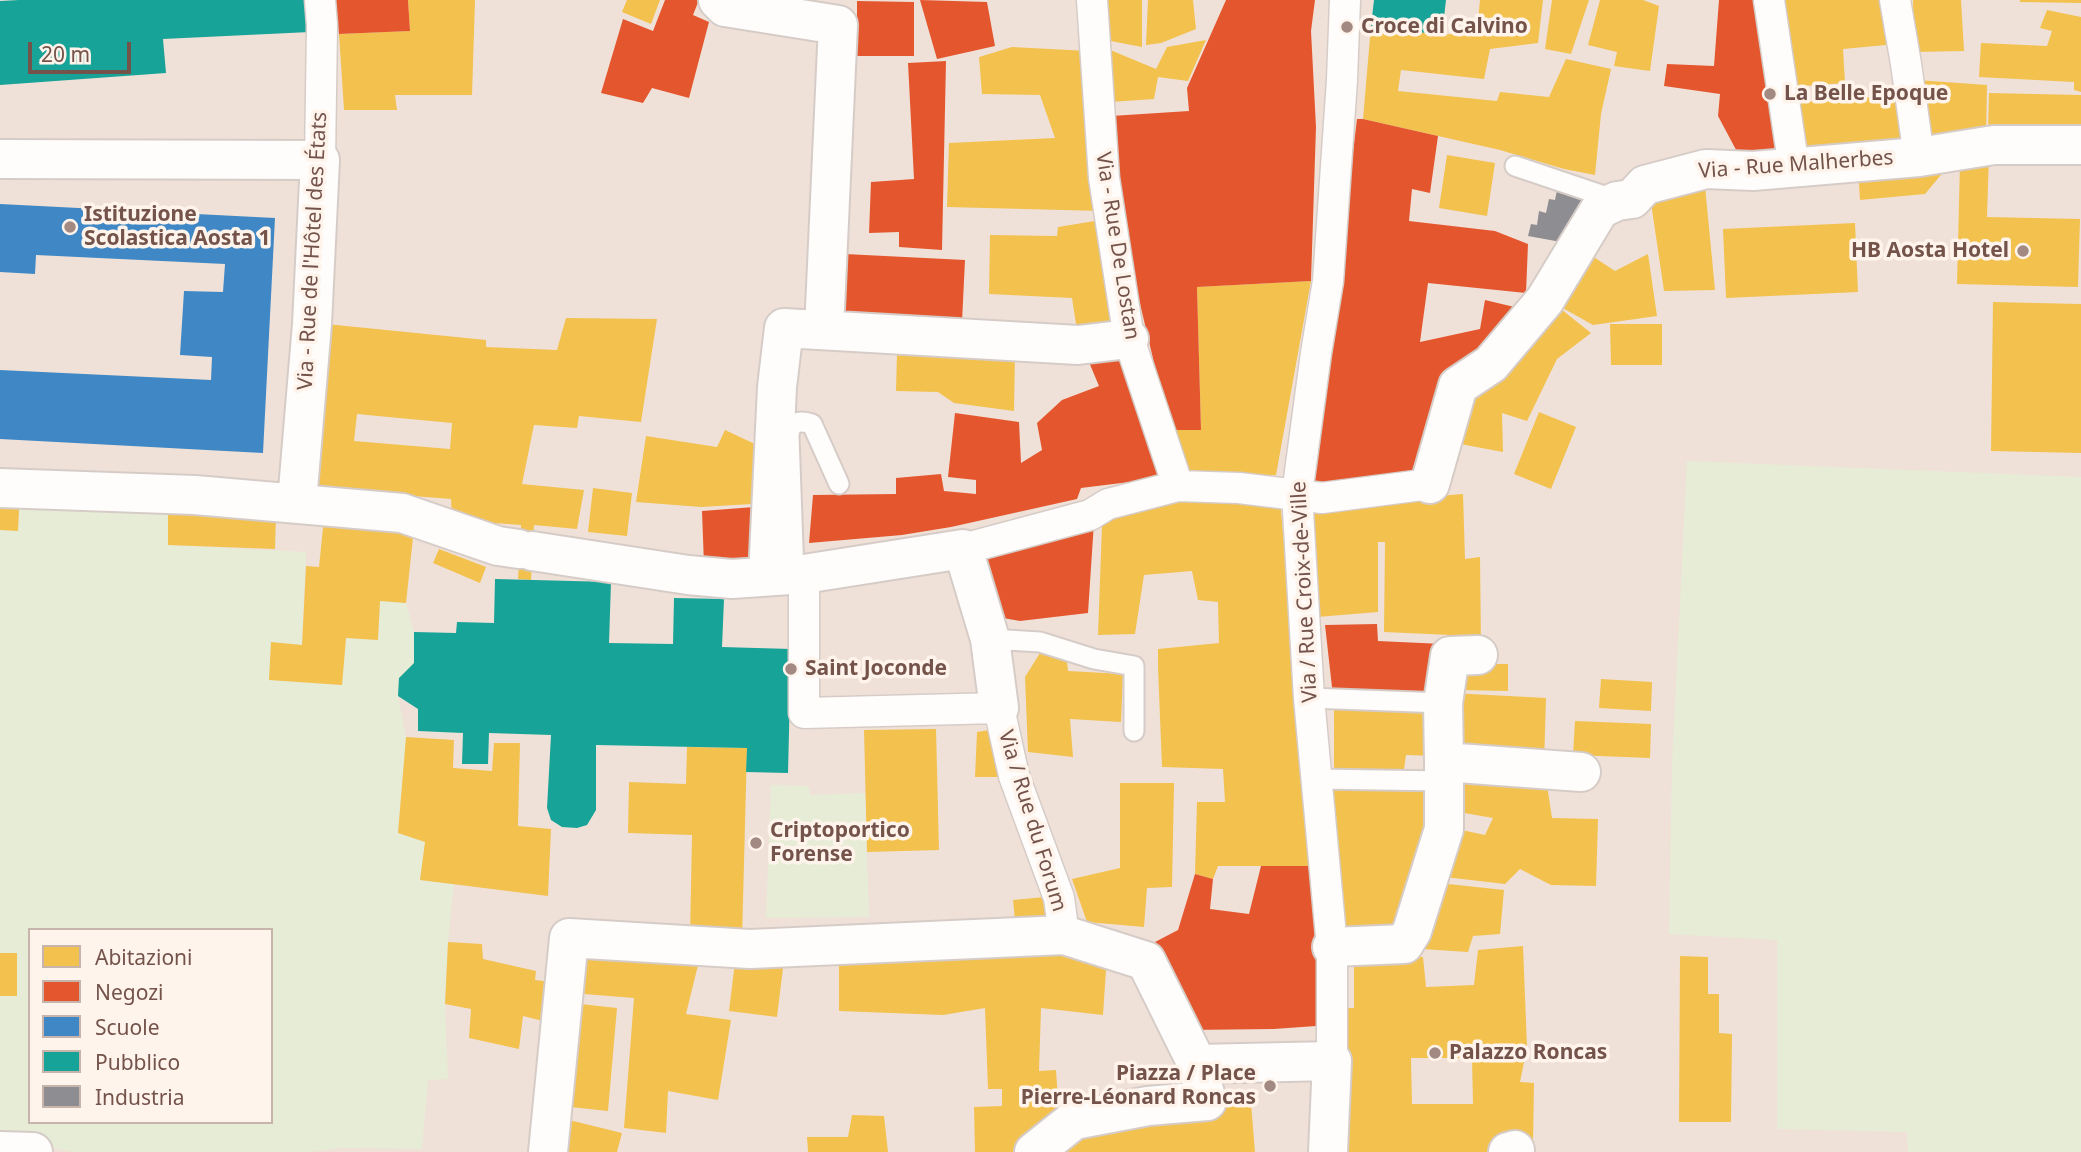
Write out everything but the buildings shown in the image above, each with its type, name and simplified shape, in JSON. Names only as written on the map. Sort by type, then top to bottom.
[{"type":"street","name":"Via - Rue de l'Hôtel des États","points":[[297,502],[312,324],[320,160],[323,25],[320,0]]},
{"type":"street","points":[[718,0],[725,8],[838,24],[824,330]]},
{"type":"street","name":"Via - Rue De Lostan","points":[[1092,0],[1107,203],[1129,339],[1178,485]]},
{"type":"street","name":"Via / Rue Croix-de-Ville","points":[[1332,1061],[1332,947],[1309,698],[1297,494],[1328,281],[1345,0]]},
{"type":"street","points":[[1769,0],[1794,168]]},
{"type":"street","points":[[1895,0],[1919,157]]},
{"type":"street","name":"Via - Rue Malherbes","points":[[1430,484],[1458,386],[1491,364],[1545,300],[1600,209],[1617,201],[1632,199],[1645,185],[1706,169],[1753,171],[1794,168],[1919,157],[1994,145],[2029,150],[2081,145]]},
{"type":"street","points":[[0,159],[320,160]]},
{"type":"street","points":[[963,548],[990,639],[999,708],[804,713],[789,575],[776,387],[785,328],[1079,345],[1129,339]]},
{"type":"street","points":[[0,488],[195,495],[402,513],[498,546],[688,575],[732,579],[789,575],[963,548],[1090,515],[1108,504],[1178,485],[1239,488],[1322,498],[1430,484]]},
{"type":"street","points":[[1332,947],[1404,944],[1412,931],[1444,829],[1443,703],[1450,656],[1478,656]]},
{"type":"street","name":"Via / Rue du Forum","points":[[999,708],[1014,776],[1059,898],[1064,935]]},
{"type":"street","points":[[1444,771],[1581,772]]},
{"type":"street","points":[[548,1152],[569,938],[750,949],[1064,935],[1146,961],[1197,1064],[1208,1101],[1148,1106],[1074,1120],[1034,1152]]},
{"type":"street","points":[[1197,1064],[1332,1061],[1328,1152]]},
{"type":"street","points":[[0,1151],[33,1152]]},
{"type":"lane","points":[[1515,166],[1617,201]]},
{"type":"lane","points":[[789,575],[789,436],[793,424],[802,421],[812,424],[839,484]]},
{"type":"lane","points":[[990,639],[1040,642],[1094,659],[1134,666],[1134,731]]},
{"type":"lane","points":[[1309,698],[1443,703]]},
{"type":"lane","points":[[1317,779],[1444,771]]},
{"type":"shaded area","points":[[0,0],[2081,0],[2081,1152],[0,1152]]},
{"type":"green space","points":[[1687,461],[2081,477],[2081,1152],[1908,1152],[1907,1132],[1777,1129],[1777,940],[1669,934],[1672,764]]},
{"type":"green space","points":[[19,509],[168,509],[168,545],[306,552],[302,645],[271,643],[270,680],[342,685],[346,638],[378,640],[380,601],[406,603],[414,632],[414,663],[399,678],[398,696],[406,737],[398,833],[425,842],[421,880],[454,884],[445,1004],[448,1079],[428,1080],[422,1149],[73,1152],[22,1142],[0,1142],[0,996],[17,996],[17,954],[0,953],[0,530],[18,531]]},
{"type":"green space","points":[[771,785],[809,786],[810,795],[865,793],[869,917],[766,918]]},
{"type":"place","name":"Croce di Calvino","points":[[1347,27]]},
{"type":"place","name":"La Belle Epoque","points":[[1770,94]]},
{"type":"place","name":"Istituzione Scolastica Aosta 1","points":[[70,227]]},
{"type":"place","name":"HB Aosta Hotel","points":[[2023,251]]},
{"type":"place","name":"Saint Joconde","points":[[791,669]]},
{"type":"place","name":"Criptoportico Forense","points":[[756,843]]},
{"type":"place","name":"Palazzo Roncas","points":[[1435,1053]]},
{"type":"place","name":"Piazza / Place Pierre-Léonard Roncas","points":[[1270,1086]]}]
